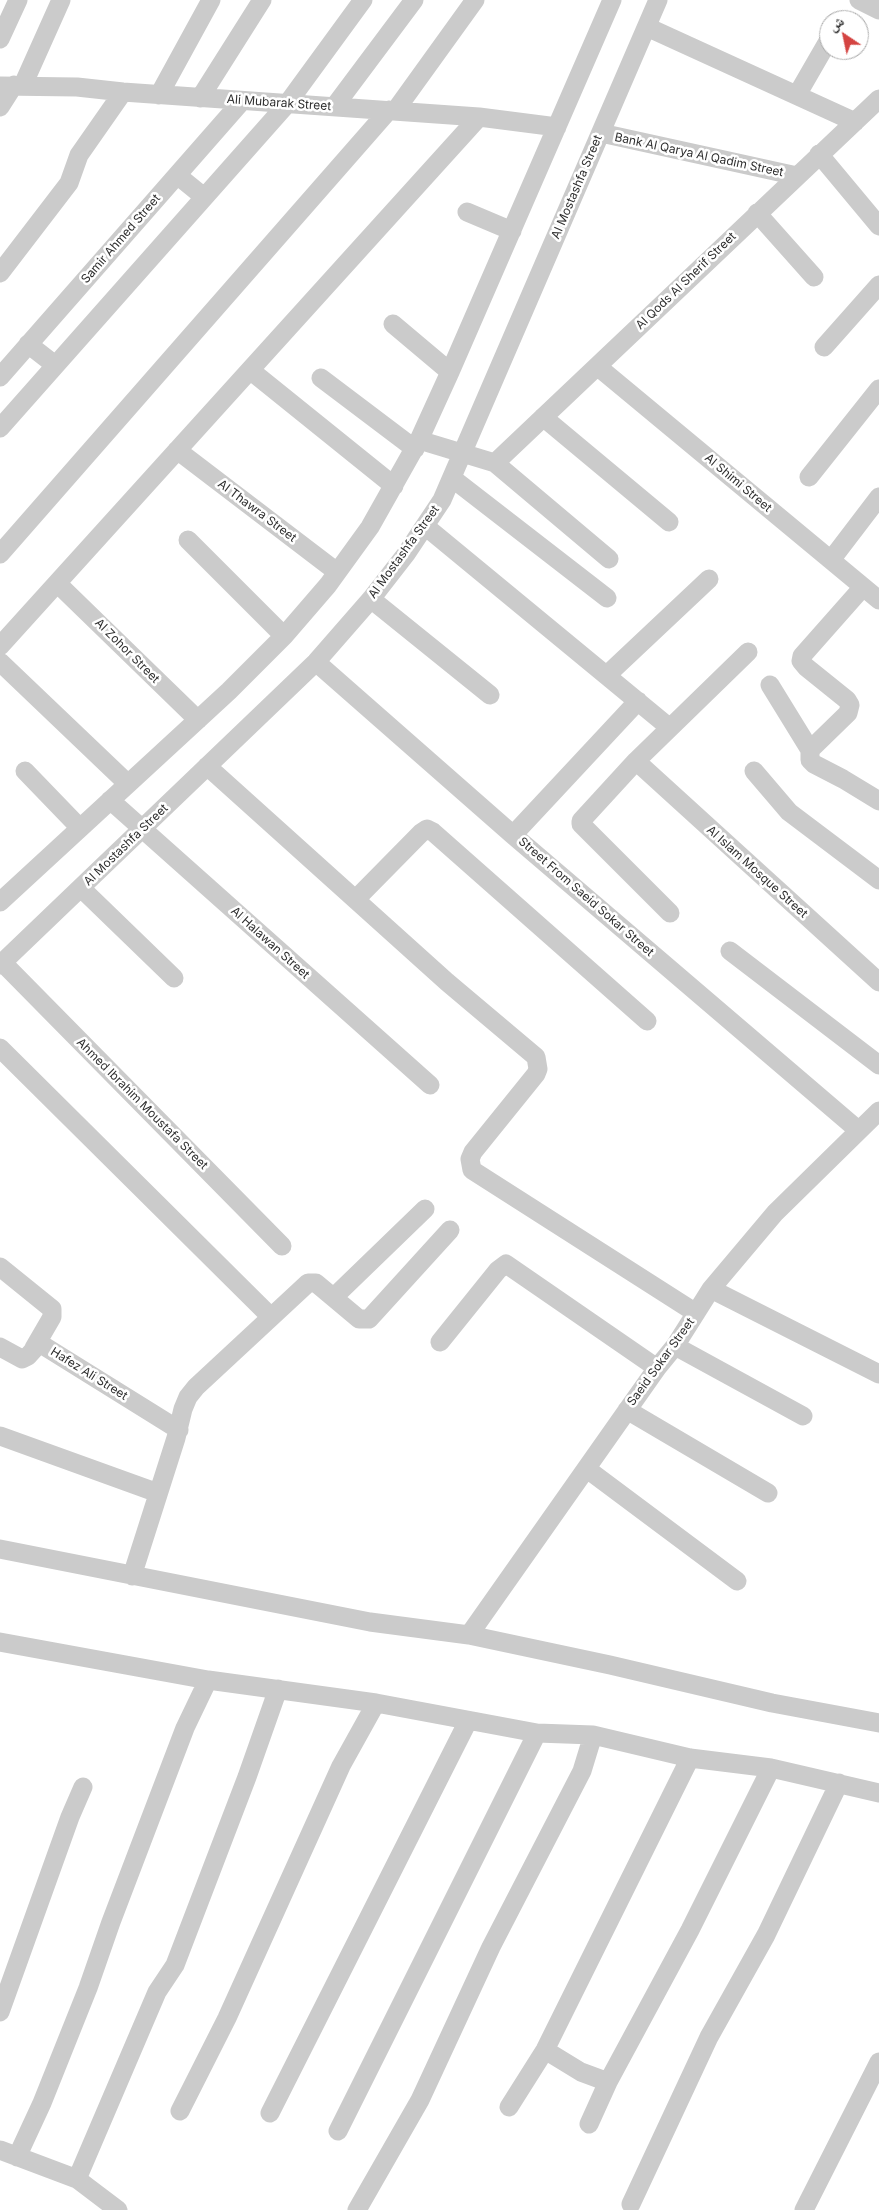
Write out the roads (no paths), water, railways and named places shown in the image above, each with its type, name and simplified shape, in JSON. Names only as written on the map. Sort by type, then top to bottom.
[{"type":"street","points":[[0,38],[18,0]]},
{"type":"street","points":[[0,107],[61,0]]},
{"type":"street","points":[[159,95],[211,0]]},
{"type":"street","points":[[200,98],[262,0]]},
{"type":"street","points":[[0,428],[287,104],[363,0]]},
{"type":"street","points":[[334,107],[414,0]]},
{"type":"street","points":[[0,554],[392,111],[475,0]]},
{"type":"street","points":[[0,902],[198,720],[284,636],[337,572],[370,527],[417,444],[612,0]]},
{"type":"street","name":"Al Mostashfa Street","points":[[1,964],[143,830],[316,662],[371,599],[406,554],[442,500],[463,454],[658,0]]},
{"type":"street","points":[[859,0],[879,10]]},
{"type":"street","points":[[647,27],[855,122]]},
{"type":"street","points":[[797,95],[819,56]]},
{"type":"street","name":"Ali Mubarak Street","points":[[12,85],[77,87],[159,95],[480,117],[557,127]]},
{"type":"street","points":[[0,273],[70,184],[80,155],[123,92]]},
{"type":"street","name":"Samir Ahmed Street","points":[[0,377],[242,100]]},
{"type":"street","name":"Al Qods Al Sherif Street","points":[[495,463],[819,154],[877,103]]},
{"type":"street","points":[[0,646],[480,117]]},
{"type":"street","name":"Bank Al Qarya Al Qadim Street","points":[[600,134],[797,176]]},
{"type":"street","points":[[819,154],[879,226]]},
{"type":"street","points":[[177,175],[204,197]]},
{"type":"street","points":[[467,212],[512,231]]},
{"type":"street","points":[[757,213],[814,277]]},
{"type":"street","points":[[824,347],[879,285]]},
{"type":"street","points":[[393,324],[450,372]]},
{"type":"street","points":[[28,344],[55,365]]},
{"type":"street","name":"Al Shimi Street","points":[[597,366],[879,600]]},
{"type":"street","points":[[250,370],[394,486]]},
{"type":"street","points":[[321,378],[417,444],[495,463],[609,559]]},
{"type":"street","points":[[809,477],[879,389]]},
{"type":"street","points":[[543,417],[669,522]]},
{"type":"street","name":"Al Thawra Street","points":[[177,450],[337,572]]},
{"type":"street","points":[[452,478],[607,598]]},
{"type":"street","points":[[831,560],[879,497]]},
{"type":"street","points":[[425,526],[670,728]]},
{"type":"street","points":[[188,540],[284,636]]},
{"type":"street","points":[[607,675],[709,579]]},
{"type":"street","name":"Al Zohor Street","points":[[57,583],[198,720]]},
{"type":"street","points":[[810,750],[848,714],[850,705],[847,700],[806,667],[801,660],[802,656],[863,586]]},
{"type":"street","points":[[371,599],[490,695]]},
{"type":"street","points":[[670,913],[581,824],[582,818],[636,761],[748,652]]},
{"type":"street","points":[[0,662],[128,784]]},
{"type":"street","name":"Street From Saeid Sokar Street","points":[[316,662],[513,835],[858,1130]]},
{"type":"street","points":[[770,685],[810,750],[809,755],[814,764],[844,779],[879,801]]},
{"type":"street","points":[[513,835],[638,702]]},
{"type":"street","name":"Al Islam Mosque Street","points":[[636,761],[879,982]]},
{"type":"street","points":[[207,766],[356,898],[447,982],[536,1058],[538,1069],[536,1074],[473,1152],[470,1159],[472,1170],[696,1314]]},
{"type":"street","points":[[25,771],[80,828]]},
{"type":"street","points":[[754,772],[789,812],[879,880]]},
{"type":"street","name":"Al Halawan Street","points":[[110,800],[430,1085]]},
{"type":"street","points":[[356,898],[427,829],[433,832],[647,1021]]},
{"type":"street","points":[[81,888],[174,978]]},
{"type":"street","points":[[730,951],[879,1065]]},
{"type":"street","name":"Ahmed Ibrahim Moustafa Street","points":[[1,964],[282,1246]]},
{"type":"street","points":[[0,1048],[270,1318]]},
{"type":"street","name":"Saeid Sokar Street","points":[[469,1635],[627,1410],[675,1346],[711,1289],[775,1213],[879,1110]]},
{"type":"street","points":[[334,1297],[425,1209]]},
{"type":"street","points":[[132,1576],[179,1430],[183,1409],[192,1392],[308,1283],[316,1282],[359,1319],[366,1320],[372,1317],[450,1230]]},
{"type":"street","points":[[440,1342],[498,1270],[506,1264],[657,1368]]},
{"type":"street","points":[[0,1267],[52,1309],[52,1318],[34,1348]]},
{"type":"street","points":[[711,1289],[879,1374]]},
{"type":"street","name":"Hafez Ali Street","points":[[0,1347],[22,1359],[28,1356],[37,1346],[44,1346],[179,1430]]},
{"type":"street","points":[[675,1346],[803,1416]]},
{"type":"street","points":[[627,1410],[768,1493]]},
{"type":"street","points":[[0,1436],[158,1492]]},
{"type":"street","points":[[587,1469],[737,1580]]},
{"type":"street","points":[[0,1549],[370,1622],[469,1635],[610,1665],[772,1703],[879,1723]]},
{"type":"street","points":[[0,1642],[208,1680],[376,1703],[537,1733],[593,1735],[690,1758],[771,1768],[879,1793]]},
{"type":"street","points":[[118,2210],[77,2179],[8,2153],[42,2103],[88,1988],[111,1922],[186,1728],[208,1680]]},
{"type":"street","points":[[77,2179],[156,1992],[175,1964],[247,1777],[278,1689]]},
{"type":"street","points":[[180,2111],[227,2018],[341,1766],[376,1703]]},
{"type":"street","points":[[270,2113],[468,1721]]},
{"type":"street","points":[[338,2131],[537,1733]]},
{"type":"street","points":[[357,2210],[420,2100],[491,1947],[582,1771],[593,1735]]},
{"type":"street","points":[[509,2107],[545,2050],[690,1758]]},
{"type":"street","points":[[589,2124],[608,2082],[690,1930],[771,1768]]},
{"type":"street","points":[[631,2204],[709,2037],[766,1934],[839,1783]]},
{"type":"street","points":[[0,2012],[70,1817],[83,1788]]},
{"type":"street","points":[[545,2050],[581,2072],[608,2082]]},
{"type":"street","points":[[804,2210],[879,2062]]}]
